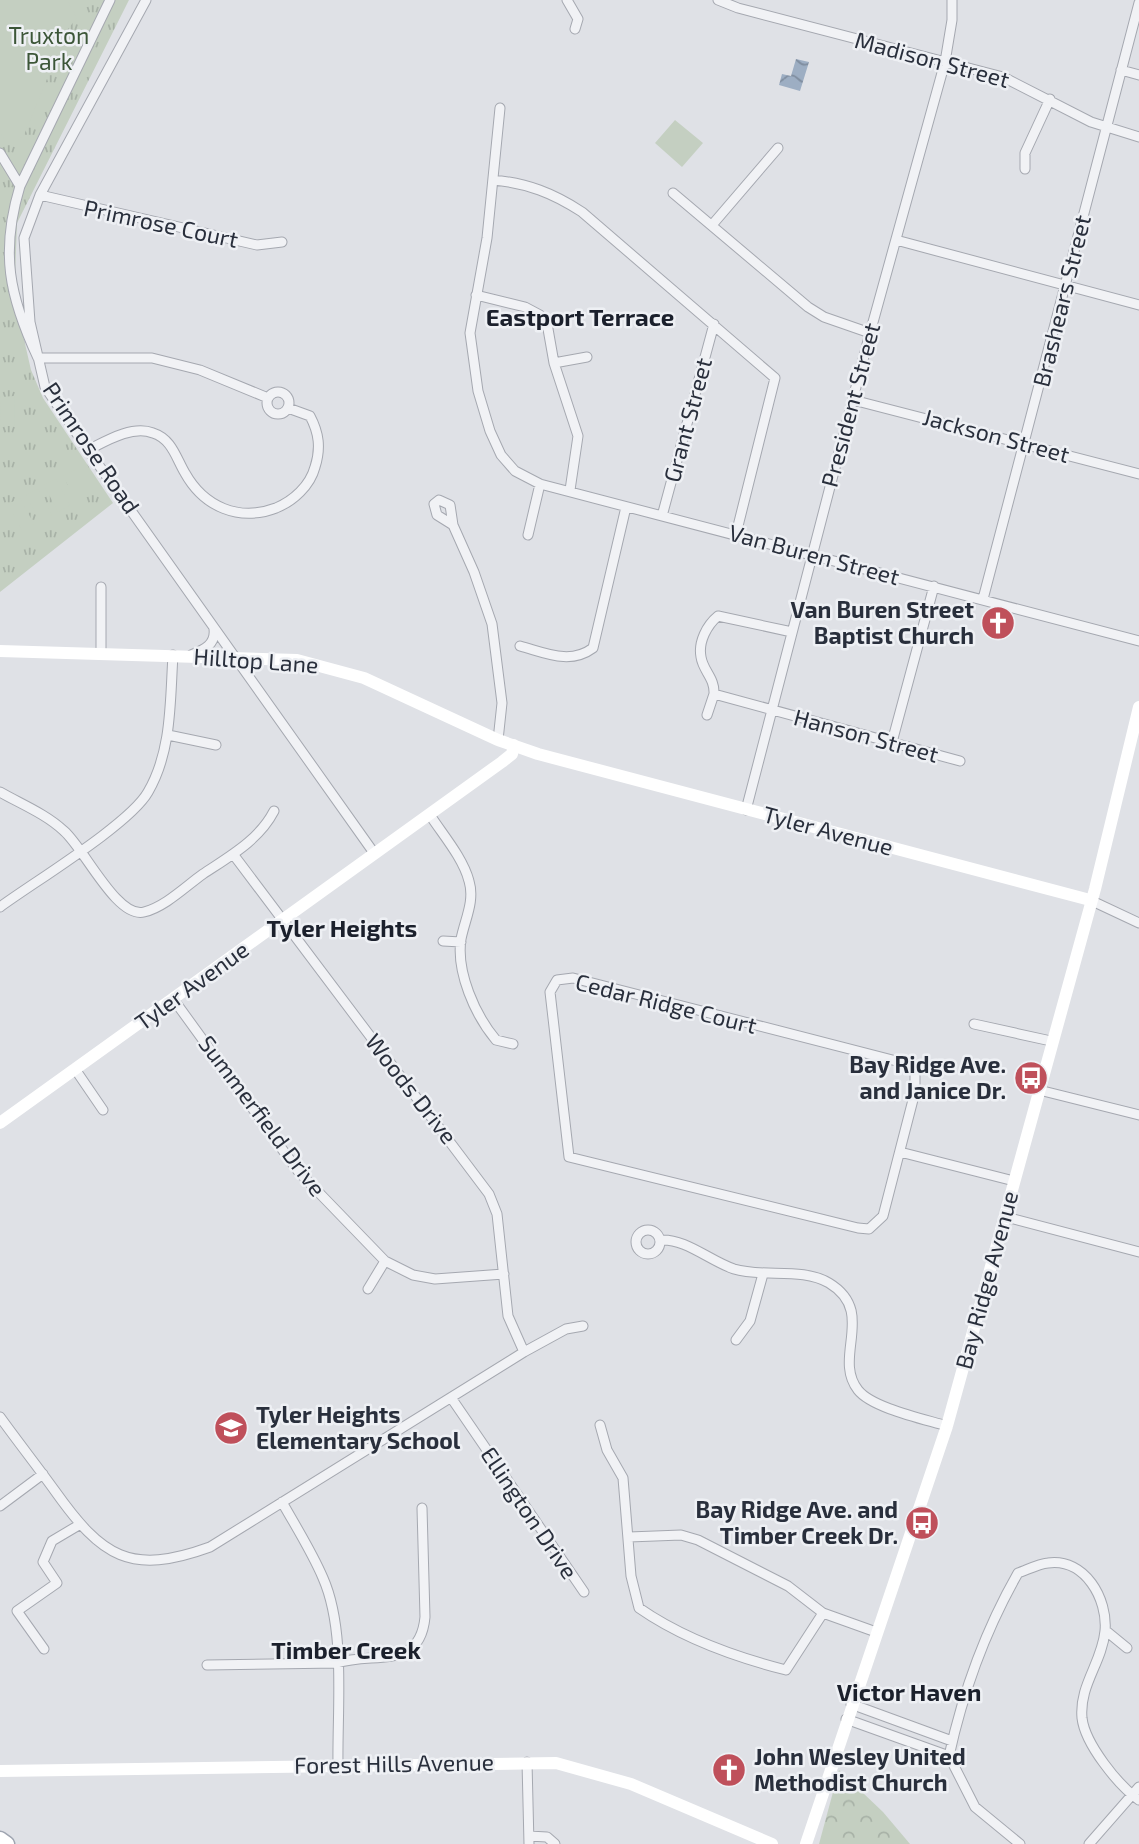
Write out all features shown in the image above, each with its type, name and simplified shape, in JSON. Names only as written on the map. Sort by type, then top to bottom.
[{"type":"main road","points":[[0,1839],[7,1844]]},
{"type":"street","points":[[110,0],[20,186],[10,227],[9,262],[22,324],[38,358],[152,358],[200,370],[268,398]]},
{"type":"street","name":"Primrose Road","points":[[145,0],[27,224],[23,252],[30,322],[45,387],[374,853]]},
{"type":"street","points":[[566,0],[578,19],[576,29]]},
{"type":"street","name":"Madison Street","points":[[718,0],[738,8],[1003,77],[1106,128],[1139,137]]},
{"type":"street","name":"President Street","points":[[746,810],[870,333],[945,62],[952,20],[952,0]]},
{"type":"street","name":"Brashears Street","points":[[984,599],[1139,3]]},
{"type":"street","points":[[1121,70],[1139,75]]},
{"type":"street","points":[[1026,169],[1025,152],[1050,99]]},
{"type":"street","points":[[500,108],[493,180],[470,333],[478,391],[490,431],[501,455],[516,471],[540,484],[528,535]]},
{"type":"street","points":[[712,225],[778,148]]},
{"type":"street","points":[[0,153],[20,186]]},
{"type":"street","points":[[493,180],[526,184],[560,197],[775,378],[736,534]]},
{"type":"street","points":[[673,193],[808,307],[824,317],[870,333]]},
{"type":"street","name":"Primrose Court","points":[[40,195],[76,206],[257,245],[282,242]]},
{"type":"street","points":[[896,240],[1139,306]]},
{"type":"street","points":[[476,295],[525,307],[540,315],[548,329],[554,363],[578,436],[570,490]]},
{"type":"street","name":"Grant Street","points":[[662,516],[714,324]]},
{"type":"street","points":[[554,363],[587,357]]},
{"type":"street","points":[[278,392],[285,395],[289,401],[288,408],[279,414],[272,413],[267,407],[268,398],[278,392]]},
{"type":"street","name":"Jackson Street","points":[[853,400],[1139,474]]},
{"type":"street","points":[[88,450],[115,437],[152,432],[165,439],[175,451],[184,472],[203,497],[230,512],[263,512],[282,505],[303,489],[311,479],[317,460],[318,434],[310,416],[288,408]]},
{"type":"street","name":"Van Buren Street","points":[[540,484],[1139,641]]},
{"type":"street","points":[[520,646],[567,658],[582,657],[593,649],[626,507]]},
{"type":"street","points":[[453,525],[474,572],[492,624],[502,703],[498,740]]},
{"type":"street","points":[[892,742],[933,586]]},
{"type":"street","points":[[101,653],[102,587]]},
{"type":"street","points":[[707,715],[715,683],[701,656],[707,625],[718,616],[792,632]]},
{"type":"street","points":[[190,656],[208,648],[215,636],[214,628]]},
{"type":"street","name":"Hilltop Lane","points":[[0,651],[296,660],[346,672],[498,740]]},
{"type":"street","points":[[0,907],[128,815],[148,793],[168,735],[173,655]]},
{"type":"street","name":"Hanson Street","points":[[714,694],[960,761]]},
{"type":"street","name":"Bay Ridge Avenue","points":[[806,1844],[947,1426],[1006,1217],[1051,1041],[1134,750],[1139,707]]},
{"type":"street","points":[[168,735],[216,745]]},
{"type":"street","name":"Tyler Avenue","points":[[498,740],[602,772],[1090,901],[1139,923]]},
{"type":"street","name":"Tyler Avenue","points":[[0,1123],[503,762],[512,754],[514,745]]},
{"type":"street","points":[[0,792],[48,819],[80,849],[123,907],[144,912],[233,854],[265,828],[274,811]]},
{"type":"street","points":[[430,815],[469,879],[470,905],[461,942],[466,985],[473,1006],[496,1040],[513,1044]]},
{"type":"street","name":"Woods Drive","points":[[233,854],[489,1194],[497,1214],[508,1316],[524,1352]]},
{"type":"street","points":[[443,941],[461,942]]},
{"type":"street","name":"Cedar Ridge Court","points":[[573,978],[908,1064],[915,1072],[915,1092],[900,1152],[883,1216],[869,1228],[569,1157],[551,992],[557,980],[573,978]]},
{"type":"street","name":"Summerfield Drive","points":[[174,1000],[298,1171],[384,1261],[413,1275],[435,1279],[504,1274]]},
{"type":"street","points":[[974,1024],[1051,1041]]},
{"type":"street","points":[[75,1069],[103,1111]]},
{"type":"street","points":[[1039,1090],[1139,1115]]},
{"type":"street","points":[[900,1152],[1014,1181]]},
{"type":"street","points":[[1006,1217],[1139,1252]]},
{"type":"street","points":[[660,1240],[677,1242],[734,1268],[763,1275],[815,1277],[830,1284],[848,1301],[853,1316],[849,1354],[851,1373],[858,1390],[875,1402],[947,1426]]},
{"type":"street","points":[[368,1289],[384,1261]]},
{"type":"street","points":[[736,1340],[750,1321],[763,1275]]},
{"type":"street","points":[[0,1417],[79,1525],[96,1542],[118,1554],[140,1560],[166,1560],[210,1547],[524,1352],[566,1329],[583,1326]]},
{"type":"street","name":"Ellington Drive","points":[[452,1399],[584,1592]]},
{"type":"street","points":[[600,1425],[607,1450],[623,1478],[631,1576],[639,1608],[665,1627],[755,1662],[786,1670],[823,1614]]},
{"type":"street","points":[[0,1506],[43,1474]]},
{"type":"street","points":[[282,1502],[324,1578],[335,1629],[338,1765]]},
{"type":"street","points":[[207,1665],[337,1663],[352,1658],[393,1657],[420,1642],[425,1617],[422,1508]]},
{"type":"street","points":[[44,1649],[17,1611],[57,1583],[44,1562],[52,1541],[79,1525]]},
{"type":"street","points":[[629,1537],[681,1535],[698,1540],[788,1586],[823,1614],[876,1632]]},
{"type":"street","points":[[1020,1844],[975,1807],[949,1756],[994,1616],[1018,1573],[1049,1562],[1076,1568],[1094,1583],[1105,1630],[1097,1660],[1084,1687],[1082,1720],[1095,1752],[1135,1798]]},
{"type":"street","points":[[1105,1630],[1127,1648]]},
{"type":"street","points":[[852,1704],[952,1741]]},
{"type":"street","points":[[846,1719],[949,1756]]},
{"type":"street","points":[[527,1762],[529,1840],[547,1837],[555,1844]]},
{"type":"street","name":"Forest Hills Avenue","points":[[0,1771],[527,1762],[578,1767],[618,1780],[772,1844]]},
{"type":"street","points":[[1089,1844],[1135,1798],[1139,1787]]},
{"type":"green space","name":"Truxton Park","points":[[0,0],[129,0],[17,223],[15,278],[31,370],[43,398],[113,503],[0,592]]},
{"type":"green space","points":[[0,0],[67,0],[77,18],[67,30],[24,135],[18,140],[5,140],[0,133]]},
{"type":"green space","points":[[675,120],[703,143],[682,167],[655,143]]},
{"type":"green space","points":[[14,396],[15,426],[1,426],[0,397]]},
{"type":"green space","points":[[75,470],[88,496],[76,502],[63,476]]},
{"type":"green space","points":[[56,479],[70,505],[58,512],[44,485]]},
{"type":"green space","points":[[38,489],[52,515],[40,521],[26,495]]},
{"type":"green space","points":[[20,498],[34,524],[22,530],[8,504]]},
{"type":"green space","points":[[839,1770],[883,1812],[910,1844],[819,1844]]},
{"type":"water","points":[[796,59],[809,62],[800,91],[779,85],[782,74],[791,76]]},
{"type":"place","name":"Van Buren Street Baptist Church","points":[[998,623]]},
{"type":"place","name":"Bay Ridge Ave. and Janice Dr.","points":[[1031,1078]]},
{"type":"place","name":"Tyler Heights Elementary School","points":[[231,1428]]},
{"type":"place","name":"Bay Ridge Ave. and Timber Creek Dr.","points":[[922,1523]]},
{"type":"place","name":"John Wesley United Methodist Church","points":[[729,1770]]},
{"type":"district","name":"Eastport Terrace","points":[[580,318]]},
{"type":"district","name":"Tyler Heights","points":[[342,929]]},
{"type":"district","name":"Timber Creek","points":[[346,1651]]},
{"type":"district","name":"Victor Haven","points":[[909,1693]]}]
